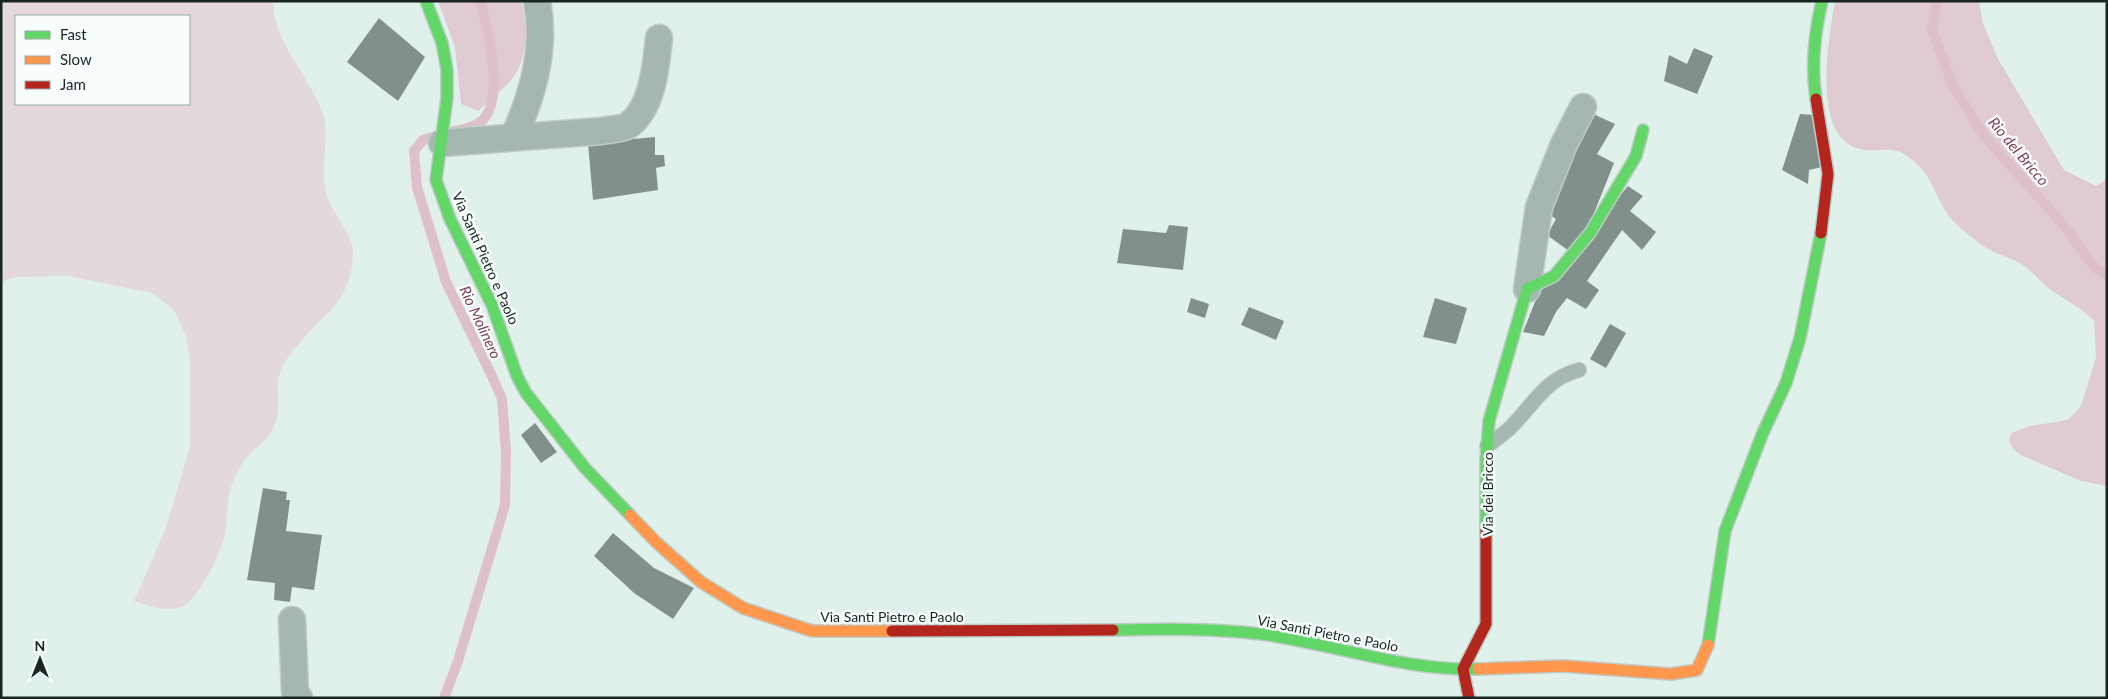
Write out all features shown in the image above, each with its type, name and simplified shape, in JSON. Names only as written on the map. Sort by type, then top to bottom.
[{"type":"street","name":"Via Santi Pietro e Paolo","points":[[426,1],[442,44],[447,70],[447,98],[436,180],[450,219],[492,305],[517,376],[526,393],[585,468],[656,542],[701,582],[743,608],[812,631],[1072,632],[1182,628],[1262,634],[1409,665],[1463,669],[1564,666],[1608,671],[1672,674],[1697,670],[1708,644],[1725,531],[1762,435],[1786,384],[1800,338],[1823,225],[1828,174],[1814,86],[1818,19],[1822,1]]},
{"type":"street","points":[[514,136],[528,102],[539,60],[540,18],[537,1]]},
{"type":"street","points":[[443,132],[514,136],[602,131],[628,126],[639,114],[647,97],[654,74],[659,38]]},
{"type":"street","name":"Via dei Bricco","points":[[1463,669],[1486,624],[1488,421],[1527,289],[1539,207],[1564,144],[1583,107]]},
{"type":"street","points":[[1527,289],[1554,276],[1590,233],[1636,156],[1643,130]]},
{"type":"street","points":[[292,620],[295,692],[298,698]]},
{"type":"street","points":[[1463,669],[1469,698]]},
{"type":"lane","points":[[1487,447],[1509,429],[1552,383],[1564,374],[1579,370]]},
{"type":"shaded area","points":[[1,1],[273,1],[279,31],[285,45],[310,86],[323,114],[325,123],[325,186],[327,196],[350,238],[353,251],[351,271],[346,288],[337,302],[304,337],[283,366],[278,387],[278,415],[276,422],[269,435],[247,457],[239,469],[229,494],[225,534],[220,551],[203,583],[185,605],[179,608],[166,609],[134,601],[166,527],[190,447],[190,362],[186,336],[174,310],[152,293],[68,276],[16,277],[1,282]]},
{"type":"shaded area","points":[[438,1],[521,1],[525,21],[525,42],[521,62],[512,79],[478,111],[461,104],[455,47]]},
{"type":"shaded area","points":[[1835,1],[1979,1],[1983,23],[1998,59],[2064,170],[2096,186],[2107,179],[2107,486],[2081,481],[2021,455],[2014,450],[2009,441],[2011,433],[2030,426],[2068,420],[2081,406],[2096,357],[2094,321],[2079,308],[2047,287],[2023,265],[1987,248],[1962,230],[1946,212],[1923,171],[1910,158],[1894,151],[1857,148],[1843,139],[1833,124],[1828,105],[1826,83],[1829,37]]},
{"type":"building","points":[[379,18],[425,57],[398,101],[347,62]]},
{"type":"building","points":[[1694,48],[1713,56],[1697,94],[1664,81],[1669,55],[1687,64]]},
{"type":"building","points":[[1589,112],[1615,124],[1597,154],[1614,163],[1590,223],[1569,251],[1547,235],[1556,219],[1547,213]]},
{"type":"building","points":[[1800,114],[1815,115],[1822,167],[1809,170],[1808,184],[1782,170]]},
{"type":"building","points":[[655,137],[655,155],[664,155],[665,166],[656,168],[658,190],[593,200],[588,143]]},
{"type":"building","points":[[1628,186],[1643,196],[1630,211],[1656,232],[1642,250],[1622,230],[1587,281],[1599,290],[1586,309],[1567,298],[1556,312],[1544,336],[1523,332],[1539,292]]},
{"type":"building","points":[[1169,225],[1188,227],[1183,270],[1117,263],[1123,229],[1166,233]]},
{"type":"building","points":[[1191,298],[1209,304],[1205,318],[1187,312]]},
{"type":"building","points":[[1435,298],[1467,308],[1456,344],[1423,337]]},
{"type":"building","points":[[1249,307],[1284,321],[1276,340],[1241,325]]},
{"type":"building","points":[[1610,324],[1626,333],[1606,368],[1590,359]]},
{"type":"building","points":[[535,423],[557,452],[541,463],[521,435]]},
{"type":"building","points":[[263,488],[287,492],[286,500],[290,500],[286,531],[322,535],[314,590],[292,587],[290,602],[274,600],[275,583],[247,580]]},
{"type":"building","points":[[613,533],[654,568],[694,588],[673,619],[634,593],[594,556]]},
{"type":"waterway","name":"Rio Molinero","points":[[454,131],[479,123],[487,113],[492,100],[494,83],[491,46],[480,1]]},
{"type":"waterway","name":"Rio del Bricco","points":[[1937,1],[1932,30],[1953,86],[1985,137],[2066,228],[2095,268],[2107,275]]},
{"type":"waterway","name":"Rio Molinero","points":[[440,135],[423,140],[414,151],[417,187],[446,282],[502,399],[506,452],[505,505],[458,661],[444,698]]},
{"type":"traffic: fast","points":[[426,1],[442,43],[447,70],[447,98],[436,180],[450,219],[492,305],[517,376],[526,393],[585,468],[630,515]]},
{"type":"traffic: fast","points":[[1816,99],[1814,75],[1815,50],[1817,25],[1822,1]]},
{"type":"traffic: fast","points":[[1486,530],[1486,461],[1489,421],[1527,289],[1554,276],[1590,233],[1636,156],[1643,130]]},
{"type":"traffic: fast","points":[[1708,645],[1725,531],[1762,435],[1786,383],[1800,338],[1821,233]]},
{"type":"traffic: fast","points":[[1113,630],[1169,629],[1243,632],[1288,638],[1423,666],[1478,669]]},
{"type":"traffic: slow","points":[[630,515],[656,542],[701,582],[743,608],[812,631],[892,631]]},
{"type":"traffic: slow","points":[[1478,669],[1563,666],[1671,674],[1697,670],[1708,645]]},
{"type":"traffic: jam","points":[[1816,99],[1828,174],[1821,233]]},
{"type":"traffic: jam","points":[[1469,698],[1463,669],[1486,624],[1486,530]]},
{"type":"traffic: jam","points":[[892,631],[1113,630]]}]
